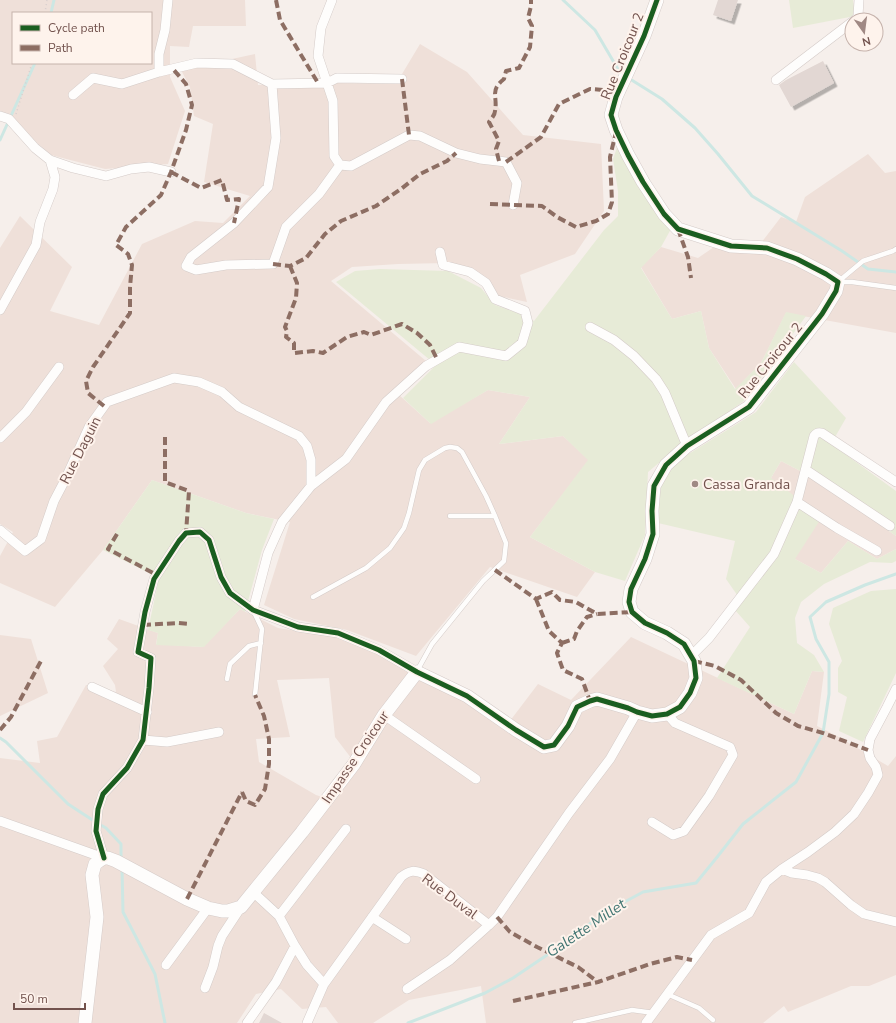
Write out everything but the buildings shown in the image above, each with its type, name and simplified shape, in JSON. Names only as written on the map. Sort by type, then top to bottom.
[{"type":"street","points":[[159,72],[159,54],[165,30],[168,0]]},
{"type":"street","points":[[332,0],[321,28],[318,56],[333,101],[334,156],[340,165]]},
{"type":"street","name":"Rue Croicour 2","points":[[657,0],[644,36],[616,97],[611,115],[616,130],[643,182],[664,214],[678,229],[731,246],[767,248],[798,259],[838,282],[836,292],[822,314],[749,407],[687,446],[666,466],[654,486],[652,511],[653,534],[645,559],[630,589],[629,602],[632,612],[645,623],[668,633],[684,644],[694,661],[696,678],[690,693],[680,707],[667,714]]},
{"type":"street","points":[[858,12],[859,0]]},
{"type":"street","points":[[776,80],[844,28]]},
{"type":"street","points":[[73,95],[93,78],[122,84],[159,72],[197,63],[233,64],[272,84],[327,83],[337,78],[402,79]]},
{"type":"street","points":[[272,84],[276,138],[268,187],[234,223],[191,257],[186,266],[196,270],[226,265],[273,264],[286,228],[318,194],[340,165]]},
{"type":"street","points":[[0,116],[11,121],[35,148],[50,160],[73,168],[106,176],[149,167],[171,172]]},
{"type":"street","points":[[340,165],[351,166],[409,135],[420,136],[456,153],[480,159],[506,162],[517,183],[513,205]]},
{"type":"street","points":[[0,310],[36,245],[40,222],[53,189],[55,177],[50,160]]},
{"type":"street","points":[[253,610],[268,553],[282,522],[312,486],[346,459],[386,402],[426,366],[459,347],[506,356],[522,343],[528,322],[525,310],[495,299],[486,283],[470,272],[443,265],[440,252]]},
{"type":"street","points":[[590,327],[614,340],[634,356],[656,379],[665,393],[687,446]]},
{"type":"street","points":[[0,438],[26,412],[59,367]]},
{"type":"street","name":"Rue Daguin","points":[[0,530],[25,551],[41,540],[54,501],[89,427],[107,402],[174,378],[199,382],[222,392],[239,408],[298,436],[307,446],[311,460],[312,486]]},
{"type":"street","points":[[691,656],[709,638],[774,554],[797,502],[814,436],[816,434],[819,432],[822,433],[896,482]]},
{"type":"street","points":[[806,470],[890,526]]},
{"type":"street","points":[[797,502],[837,528],[877,551]]},
{"type":"street","points":[[116,862],[96,831],[98,809],[102,794],[127,768],[143,740],[150,688],[151,658],[138,652],[143,624],[154,579],[186,533],[200,532],[209,540],[221,577],[230,593],[253,610],[298,627],[338,633],[379,650],[416,672],[467,696],[516,730],[544,747],[554,745],[568,726],[577,706],[597,699],[652,716],[667,714],[676,723],[730,747],[733,755],[708,796],[684,831],[673,835],[652,822]]},
{"type":"street","name":"Impasse Croicour","points":[[241,906],[302,832],[354,764],[384,715],[416,672]]},
{"type":"street","points":[[92,687],[147,712]]},
{"type":"street","points":[[646,1023],[711,935],[750,913],[766,882],[782,868],[808,852],[835,832],[854,814],[878,775],[868,750],[870,739],[887,708],[893,704],[896,689]]},
{"type":"street","name":"Rue Duval","points":[[307,1023],[324,984],[401,877],[408,872],[416,871],[424,874],[489,925],[497,917],[569,813],[610,759],[637,712]]},
{"type":"street","points":[[384,715],[476,779]]},
{"type":"street","points":[[143,740],[167,742],[219,732]]},
{"type":"street","points":[[0,821],[116,862],[187,899],[208,908],[228,911],[241,906]]},
{"type":"street","points":[[279,916],[346,829]]},
{"type":"street","points":[[85,1023],[97,917],[92,875],[95,864],[116,862]]},
{"type":"street","points":[[782,868],[792,873],[818,878],[825,882],[851,906],[864,914],[896,922]]},
{"type":"street","points":[[253,892],[279,916],[307,965],[324,984]]},
{"type":"street","points":[[205,988],[213,967],[220,941],[241,906]]},
{"type":"street","points":[[166,965],[208,908]]},
{"type":"street","points":[[372,917],[406,939]]},
{"type":"street","points":[[407,988],[450,960],[489,925]]},
{"type":"street","points":[[247,1023],[276,982],[295,946]]},
{"type":"lane","points":[[838,282],[863,261],[896,249]]},
{"type":"lane","points":[[838,282],[852,282],[896,288]]},
{"type":"lane","name":"Impasse Croicour","points":[[313,597],[366,568],[390,548],[404,528],[419,470],[425,460],[445,448],[457,448],[462,452],[495,516],[506,543],[504,561],[483,581],[432,644],[416,672]]},
{"type":"lane","points":[[450,516],[495,516]]},
{"type":"lane","points":[[253,610],[262,629],[255,694]]},
{"type":"lane","points":[[228,679],[230,664],[249,646],[261,643]]},
{"type":"lane","points":[[668,994],[699,1008],[713,1020]]},
{"type":"lane","points":[[576,1023],[632,1010],[654,1013]]},
{"type":"path","points":[[46,12],[47,0]]},
{"type":"path","points":[[11,121],[32,64]]},
{"type":"shaded area","points":[[0,0],[245,0],[246,26],[193,26],[189,47],[170,46],[170,77],[185,111],[168,164],[105,169],[51,155],[0,111]]},
{"type":"shaded area","points":[[420,44],[467,72],[523,135],[601,144],[604,211],[575,254],[520,275],[527,302],[499,296],[447,263],[352,267],[331,281],[426,361],[398,394],[430,423],[488,390],[530,397],[499,444],[563,436],[589,460],[530,537],[595,572],[577,597],[490,567],[416,656],[347,630],[294,619],[264,605],[290,522],[246,513],[152,480],[103,550],[55,607],[0,583],[0,556],[13,532],[0,524],[0,248],[20,216],[72,267],[50,311],[99,325],[142,244],[195,221],[223,223],[250,196],[204,182],[213,124],[194,116],[190,87],[181,70],[255,54],[258,85],[338,83],[396,84]]},
{"type":"shaded area","points":[[868,154],[885,173],[896,171],[896,333],[786,313],[761,363],[736,389],[709,348],[701,311],[672,319],[641,267],[661,247],[698,258],[714,247],[755,251],[781,217],[796,222],[805,197]]},
{"type":"shaded area","points":[[781,461],[812,477],[896,536],[896,549],[877,559],[848,541],[821,573],[795,559],[771,478]]},
{"type":"shaded area","points":[[240,609],[278,628],[336,637],[392,658],[506,726],[538,684],[571,700],[631,637],[794,714],[812,671],[824,672],[817,726],[888,766],[896,756],[896,975],[869,986],[851,986],[788,1012],[784,1006],[763,1023],[486,1023],[481,986],[409,1000],[373,1023],[338,1023],[326,1007],[302,1009],[281,989],[256,994],[237,1023],[0,1023],[0,758],[40,763],[37,741],[57,737],[86,685],[116,692],[115,685],[103,666],[118,649],[107,639],[119,619],[158,633],[156,644],[203,647]],"holes":[[[329,678],[335,737],[358,767],[332,800],[316,795],[259,762],[256,739],[290,737],[277,680]]]},
{"type":"shaded area","points":[[0,635],[31,639],[48,693],[0,716]]},
{"type":"green space","points":[[789,0],[853,0],[854,12],[844,12],[844,18],[793,28]]},
{"type":"green space","points":[[619,142],[671,229],[661,247],[641,268],[672,319],[701,311],[709,348],[735,389],[761,363],[786,312],[806,316],[744,401],[678,447],[648,472],[645,535],[625,581],[595,572],[530,537],[588,460],[563,436],[499,444],[530,397],[488,390],[431,424],[403,398],[436,365],[336,282],[355,271],[380,269],[448,271],[481,288],[495,305],[521,314],[534,321],[604,230],[618,216],[618,191],[613,159]]},
{"type":"green space","points":[[794,362],[846,418],[831,444],[896,491],[896,536],[812,477],[781,461],[771,478],[822,517],[795,559],[821,573],[848,541],[877,559],[896,549],[896,561],[892,563],[870,562],[824,584],[801,602],[795,618],[797,643],[814,655],[824,672],[812,671],[794,714],[717,678],[750,627],[735,610],[742,602],[726,579],[735,541],[658,523],[661,482],[679,460],[756,412]]},
{"type":"green space","points":[[152,480],[246,513],[274,519],[262,550],[245,612],[240,609],[204,647],[156,645],[158,633],[148,630],[159,578],[103,550]]},
{"type":"green space","points":[[896,589],[896,673],[863,742],[839,731],[847,697],[838,692],[838,668],[842,661],[829,624],[833,608],[871,591]]},
{"type":"waterway","points":[[51,12],[54,0]]},
{"type":"waterway","points":[[563,0],[595,30],[619,71]]},
{"type":"waterway","points":[[0,140],[35,64]]},
{"type":"waterway","points":[[630,79],[662,99],[695,128],[752,196],[842,251],[868,269],[896,272]]},
{"type":"waterway","name":"Galette Millet","points":[[408,1023],[485,993],[513,978],[606,912],[643,892],[696,883],[743,824],[796,782],[823,733],[829,694],[829,662],[816,639],[810,617],[826,602],[865,585],[896,574]]},
{"type":"waterway","points":[[0,738],[6,742],[68,804],[94,821]]},
{"type":"waterway","points":[[99,824],[106,828],[121,844],[121,859]]},
{"type":"waterway","points":[[122,868],[123,912],[155,974],[165,1023]]},
{"type":"marked path","points":[[276,0],[280,20],[318,83]]},
{"type":"marked path","points":[[499,161],[496,149],[499,141],[489,122],[495,112],[495,90],[499,83],[504,79],[506,71],[519,68],[530,47],[532,26],[528,18],[531,0]]},
{"type":"marked path","points":[[104,406],[88,393],[86,381],[93,367],[130,313],[132,265],[128,254],[116,245],[126,227],[161,195],[186,130],[192,105],[186,84],[173,69]]},
{"type":"marked path","points":[[402,79],[409,135]]},
{"type":"marked path","points":[[506,162],[541,137],[559,104],[590,89],[618,91]]},
{"type":"marked path","points":[[490,204],[542,206],[557,217],[576,227],[596,221],[608,214],[612,202],[610,157],[616,132]]},
{"type":"marked path","points":[[273,264],[290,266],[306,258],[325,234],[341,221],[376,206],[420,174],[447,161],[456,153]]},
{"type":"marked path","points":[[171,172],[201,188],[222,180],[227,200],[239,199],[234,223]]},
{"type":"marked path","points":[[678,229],[688,257],[691,278]]},
{"type":"marked path","points":[[290,266],[297,283],[296,298],[285,327],[287,331],[286,337],[294,343],[294,353],[313,351],[323,353],[347,337],[364,332],[371,335],[402,324],[417,333],[430,345],[437,359]]},
{"type":"marked path","points":[[165,437],[165,482],[189,491],[186,533]]},
{"type":"marked path","points":[[117,534],[108,549],[157,575]]},
{"type":"marked path","points":[[495,570],[536,599],[552,592],[560,600],[576,602],[597,614],[632,612]]},
{"type":"marked path","points":[[536,599],[549,631],[562,643],[557,653],[563,670],[582,679],[590,701]]},
{"type":"marked path","points":[[562,643],[574,639],[577,631],[587,617],[597,614]]},
{"type":"marked path","points":[[143,625],[178,623],[190,624]]},
{"type":"marked path","points":[[0,730],[11,717],[42,659]]},
{"type":"marked path","points":[[694,661],[715,666],[741,680],[776,713],[798,726],[823,733],[868,750]]},
{"type":"marked path","points":[[242,792],[246,801],[255,805],[265,789],[269,764],[269,739],[264,716],[255,695]]},
{"type":"marked path","points":[[187,899],[242,792]]},
{"type":"marked path","points":[[497,917],[510,932],[578,967],[598,982]]},
{"type":"marked path","points":[[513,1001],[598,982],[650,964],[677,957],[692,960]]},
{"type":"cycle path","points":[[104,858],[96,831],[98,809],[103,794],[127,768],[143,740],[151,658],[138,652],[145,612],[154,579],[186,533],[200,532],[209,540],[221,577],[230,593],[253,610],[298,627],[338,633],[379,650],[417,672],[467,696],[516,730],[544,747],[554,745],[568,726],[577,707],[590,701],[597,699],[652,716],[667,714],[680,707],[690,693],[696,678],[694,661],[684,644],[667,633],[645,623],[632,612],[629,602],[631,589],[645,559],[653,534],[652,511],[654,486],[666,465],[687,446],[749,407],[822,314],[836,291],[838,282],[797,259],[767,248],[731,246],[678,229],[664,214],[643,182],[616,130],[611,115],[616,97],[644,36],[657,0]]},
{"type":"place","name":"Cassa Granda","points":[[695,484]]}]
